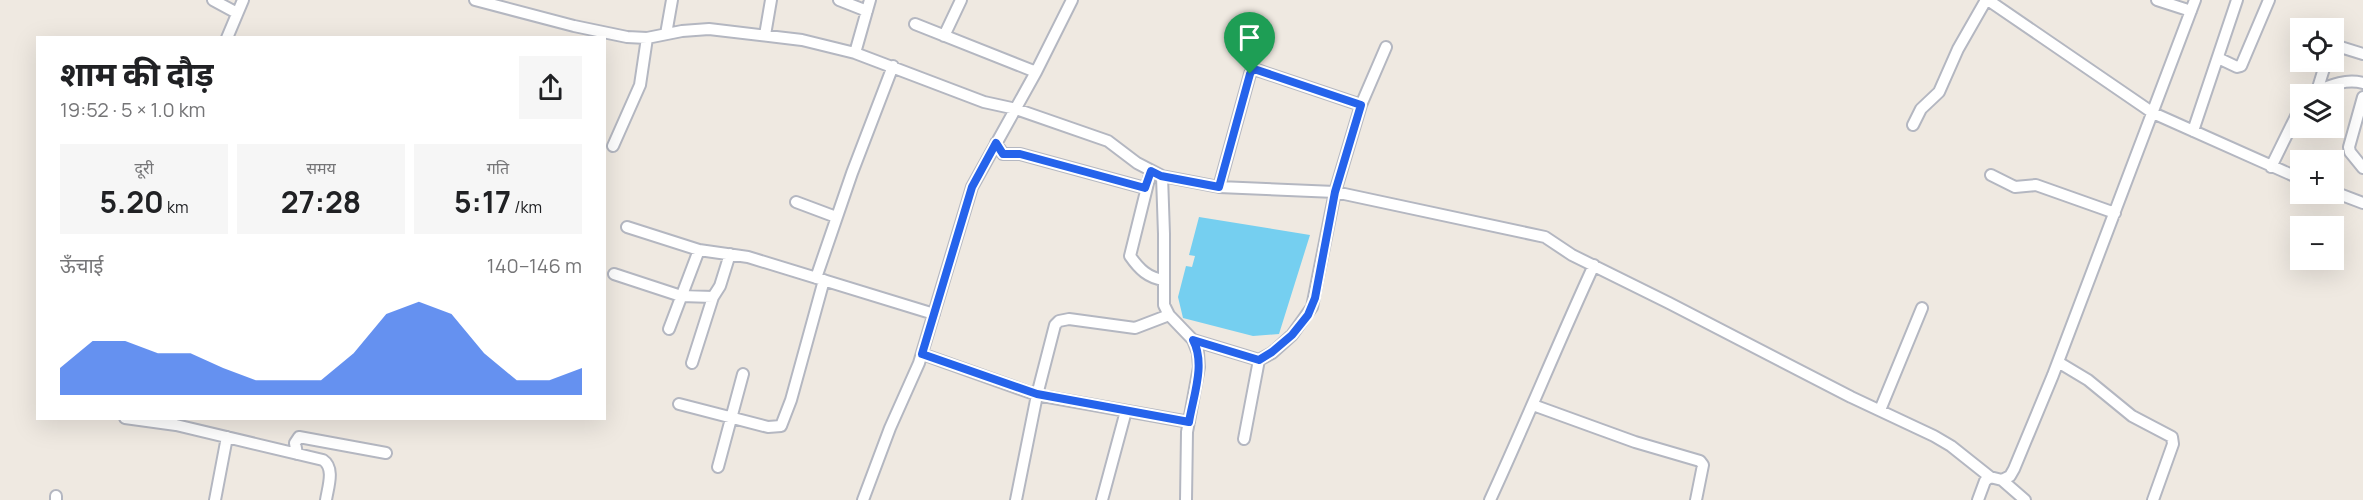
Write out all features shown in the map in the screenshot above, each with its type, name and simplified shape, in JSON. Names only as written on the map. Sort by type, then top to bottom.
[{"type":"street","points":[[213,0],[237,14]]},
{"type":"street","points":[[228,36],[243,0]]},
{"type":"street","points":[[475,0],[574,26],[627,37],[647,38],[682,31],[709,29],[802,40],[855,53],[984,102],[1016,110],[1108,141],[1123,154],[1156,173],[1219,187],[1335,192],[1545,237],[1572,255],[1951,446],[1990,477],[2002,480],[2025,500]]},
{"type":"street","points":[[666,34],[672,0]]},
{"type":"street","points":[[765,35],[771,0]]},
{"type":"street","points":[[838,0],[868,5],[855,53]]},
{"type":"street","points":[[944,36],[961,0]]},
{"type":"street","points":[[863,500],[922,354],[972,187],[1016,110],[1072,0]]},
{"type":"street","points":[[1913,125],[1921,109],[1939,92],[1958,49],[1987,0],[2152,113],[2290,175]]},
{"type":"street","points":[[2002,480],[2010,476],[2014,469],[2058,362],[2193,5],[2157,0]]},
{"type":"street","points":[[2193,131],[2237,0]]},
{"type":"street","points":[[2218,58],[2237,67],[2241,66],[2269,0]]},
{"type":"street","points":[[915,24],[1036,72]]},
{"type":"street","points":[[613,146],[640,86],[647,38]]},
{"type":"street","points":[[1244,439],[1259,360],[1292,335],[1312,307],[1335,192],[1361,105],[1386,47]]},
{"type":"street","points":[[2344,48],[2363,54]]},
{"type":"street","points":[[679,404],[774,428],[781,426],[836,217],[893,66]]},
{"type":"street","points":[[1219,187],[1252,70],[1361,105]]},
{"type":"street","points":[[2338,84],[2349,80],[2363,83]]},
{"type":"street","points":[[2363,97],[2349,147],[2350,152],[2363,168]]},
{"type":"street","points":[[2271,167],[2290,128]]},
{"type":"street","points":[[996,143],[1003,154],[1020,154],[1145,188]]},
{"type":"street","points":[[1156,173],[1145,188],[1130,256],[1147,275],[1153,279],[1164,280]]},
{"type":"street","points":[[1156,173],[1164,304],[1169,315],[1193,340],[1198,353],[1199,367],[1185,459],[1186,500]]},
{"type":"street","points":[[1990,175],[2015,187],[2036,184],[2115,213]]},
{"type":"street","points":[[2344,196],[2363,203]]},
{"type":"street","points":[[796,202],[836,217]]},
{"type":"street","points":[[627,227],[699,250],[748,257],[934,314]]},
{"type":"street","points":[[669,329],[699,250]]},
{"type":"street","points":[[692,363],[712,297],[720,286],[730,254]]},
{"type":"street","points":[[1490,500],[1533,405],[1555,348],[1594,265]]},
{"type":"street","points":[[614,274],[681,296],[712,297]]},
{"type":"street","points":[[1880,410],[1922,308]]},
{"type":"street","points":[[1016,500],[1037,394],[1055,325],[1059,321],[1069,319],[1135,328],[1169,315]]},
{"type":"street","points":[[1193,340],[1259,360]]},
{"type":"street","points":[[922,354],[1037,394],[1189,422]]},
{"type":"street","points":[[2058,362],[2088,380],[2132,416],[2172,437],[2173,444],[2153,500]]},
{"type":"street","points":[[718,467],[743,374]]},
{"type":"street","points":[[1533,405],[1635,442],[1700,461],[1703,465],[1696,500]]},
{"type":"street","points":[[1102,500],[1126,411]]},
{"type":"street","points":[[140,420],[176,425],[323,460],[328,464],[330,470],[326,500]]},
{"type":"street","points":[[215,500],[227,437]]},
{"type":"street","points":[[297,454],[295,443],[299,437],[386,453]]},
{"type":"street","points":[[1978,500],[1985,481],[1990,477]]},
{"type":"water","points":[[1199,217],[1310,235],[1279,334],[1253,336],[1183,318],[1178,297],[1186,266],[1192,267],[1195,256],[1189,255]]},
{"type":"route","points":[[1252,70],[1257,70],[1361,105],[1335,192],[1315,298],[1308,315],[1292,335],[1259,360],[1193,340],[1198,353],[1199,367],[1189,422],[1037,394],[922,354],[972,187],[996,143],[1000,152],[1006,155],[1020,154],[1145,188],[1151,171],[1161,176],[1219,187],[1250,74],[1252,70]]}]
